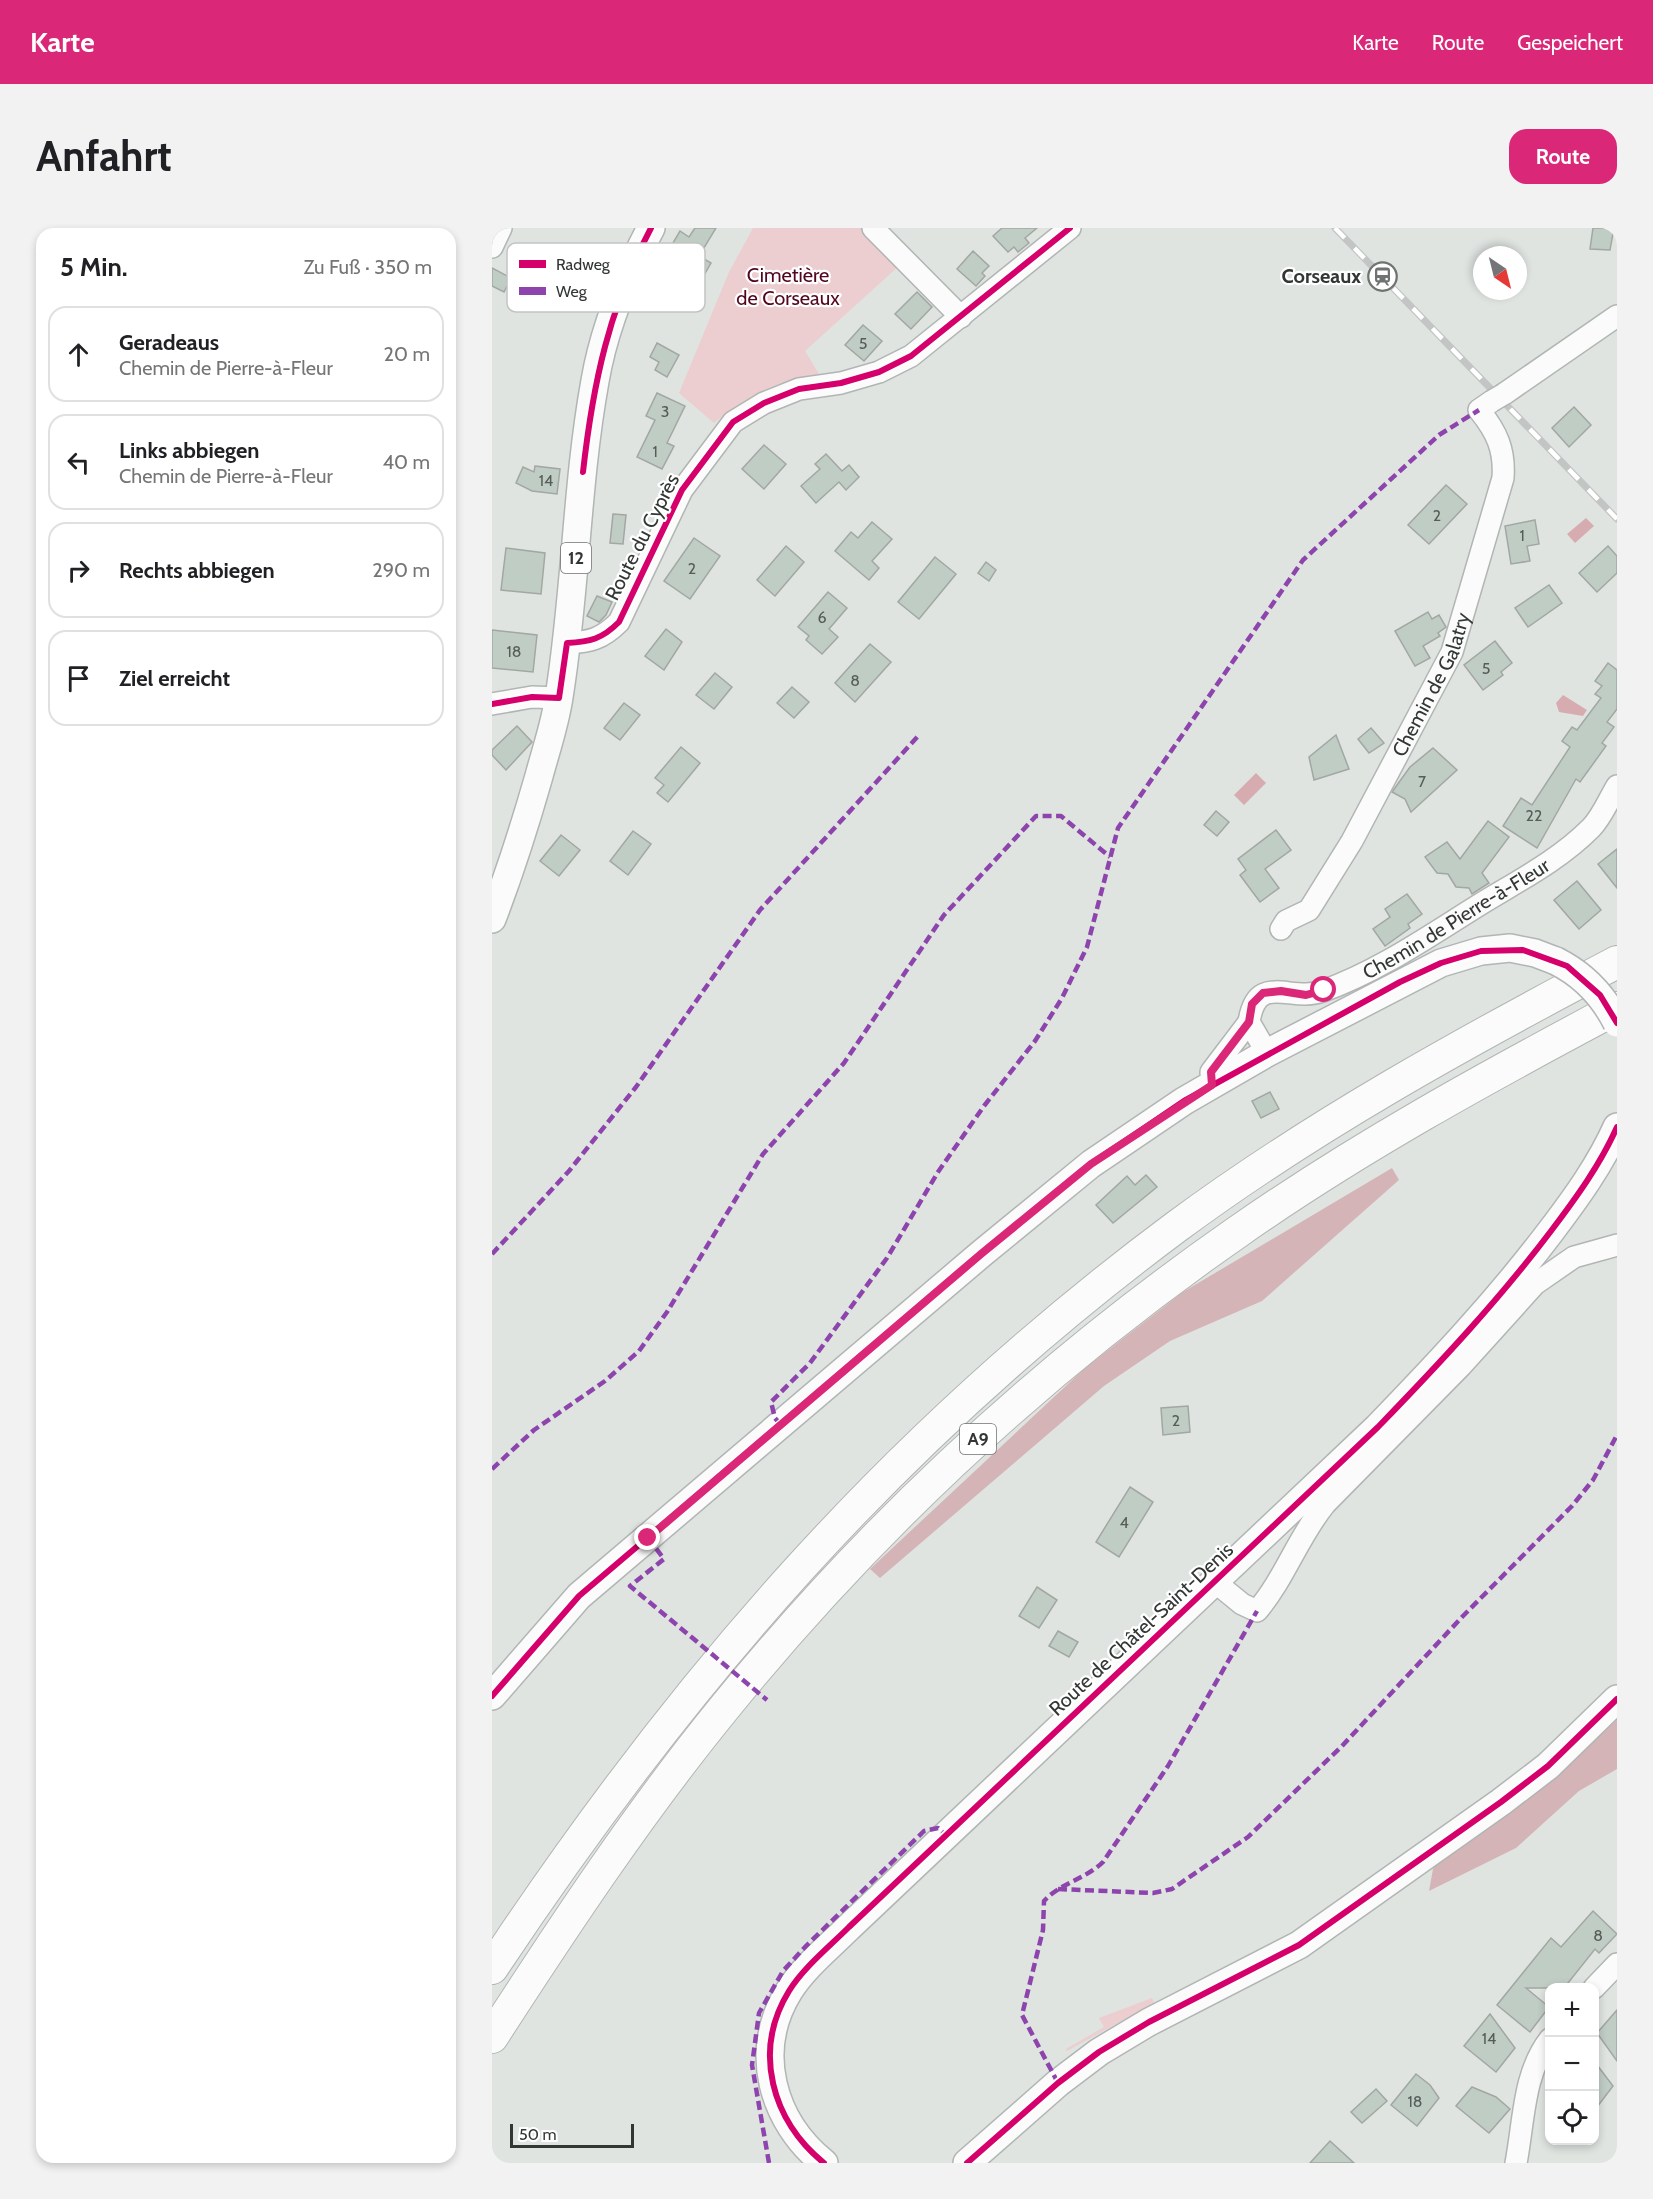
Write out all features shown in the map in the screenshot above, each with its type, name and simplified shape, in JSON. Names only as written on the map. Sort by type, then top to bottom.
[{"type":"highway","name":"A9","points":[[492,1968],[615,1791],[738,1635],[789,1576],[887,1474],[1020,1351],[1178,1226],[1297,1144],[1416,1072],[1617,962]]},
{"type":"highway","name":"A9","points":[[492,2037],[613,1857],[724,1708],[865,1549],[992,1426],[1093,1340],[1238,1231],[1389,1134],[1617,1008]]},
{"type":"main road","name":"12","points":[[643,243],[651,228]]},
{"type":"main road","name":"12","points":[[492,919],[515,860],[559,698],[595,379],[615,312]]},
{"type":"main road","points":[[492,1696],[579,1596],[981,1254],[1091,1164],[1212,1085],[1400,982],[1463,955],[1510,948],[1535,953],[1556,961],[1589,983],[1606,1003],[1617,1023]]},
{"type":"main road","name":"Route de Châtel-Saint-Denis","points":[[824,2163],[790,2128],[778,2104],[773,2084],[771,2048],[777,2019],[789,1991],[841,1935],[1378,1427],[1512,1281],[1578,1196],[1601,1160],[1617,1127]]},
{"type":"main road","points":[[967,2163],[1052,2088],[1099,2052],[1149,2022],[1299,1945],[1501,1802],[1548,1766],[1617,1699]]},
{"type":"street","points":[[492,247],[501,228]]},
{"type":"street","points":[[873,228],[961,317]]},
{"type":"street","name":"Route du Cyprès","points":[[567,643],[595,640],[606,635],[619,622],[682,490],[733,422],[764,403],[799,389],[842,383],[879,372],[911,356],[1070,228]]},
{"type":"street","name":"Chemin de Galatry","points":[[1281,929],[1286,921],[1309,910],[1352,841],[1452,652],[1503,478],[1504,458],[1496,431],[1492,402],[1617,316]]},
{"type":"street","points":[[492,704],[532,697],[559,698]]},
{"type":"street","name":"Chemin de Pierre-à-Fleur","points":[[1212,1085],[1211,1072],[1249,1022],[1252,1004],[1263,993],[1281,991],[1306,995],[1324,990],[1416,946],[1510,886],[1546,867],[1593,827],[1617,786]]},
{"type":"street","points":[[1249,1022],[1268,1053]]},
{"type":"street","points":[[1215,1582],[1242,1604],[1257,1611],[1283,1577],[1308,1527],[1325,1504],[1461,1366],[1526,1293],[1563,1262],[1617,1245]]},
{"type":"street","points":[[1599,1983],[1617,1964]]},
{"type":"street","points":[[1516,2163],[1533,2069],[1544,2046]]},
{"type":"green space","name":"Cimetière de Corseaux","points":[[753,228],[864,228],[900,265],[805,351],[819,374],[776,385],[763,391],[738,405],[714,423],[679,393],[729,272]]},
{"type":"green space","points":[[1152,1998],[1154,2003],[1067,2051],[1066,2049],[1104,2027],[1099,2018]]},
{"type":"shaded area","points":[[1586,518],[1594,526],[1575,543],[1567,534]]},
{"type":"shaded area","points":[[1563,695],[1587,710],[1583,716],[1559,712],[1556,703]]},
{"type":"shaded area","points":[[1256,773],[1266,783],[1244,805],[1234,795]]},
{"type":"shaded area","points":[[1392,1168],[1399,1180],[1262,1301],[1170,1341],[1104,1386],[880,1578],[870,1569],[1085,1368],[1183,1292]]},
{"type":"shaded area","points":[[1617,1720],[1617,1769],[1579,1791],[1516,1848],[1429,1891],[1433,1869],[1442,1855],[1477,1828],[1533,1795]]},
{"type":"building","points":[[695,228],[716,228],[705,246],[705,243],[673,243],[680,231],[689,237]]},
{"type":"building","points":[[1002,228],[1037,228],[1025,238],[1029,243],[1018,252],[1014,247],[1008,252],[993,236]]},
{"type":"building","points":[[1593,228],[1614,228],[1610,250],[1590,249]]},
{"type":"building","points":[[973,251],[989,266],[982,273],[985,276],[976,286],[957,269]]},
{"type":"building","points":[[705,260],[711,263],[705,273]]},
{"type":"building","points":[[492,268],[507,276],[507,286],[504,292],[492,286]]},
{"type":"building","points":[[917,292],[932,307],[911,329],[895,314]]},
{"type":"building","points":[[863,325],[882,341],[864,361],[845,345]]},
{"type":"building","points":[[657,343],[679,355],[667,377],[655,370],[659,362],[650,357]]},
{"type":"building","points":[[657,393],[685,406],[667,443],[674,446],[662,469],[637,457],[655,420],[646,416]]},
{"type":"building","points":[[1574,407],[1591,425],[1569,447],[1552,428]]},
{"type":"building","points":[[764,445],[786,464],[764,489],[742,469]]},
{"type":"building","points":[[826,454],[842,471],[849,465],[859,477],[846,490],[839,482],[816,503],[801,486],[820,469],[815,464]]},
{"type":"building","points":[[535,466],[560,469],[557,494],[532,491],[516,483],[523,467],[534,472]]},
{"type":"building","points":[[1446,485],[1467,504],[1429,544],[1408,525]]},
{"type":"building","points":[[613,514],[626,515],[623,544],[610,543]]},
{"type":"building","points":[[1535,520],[1539,544],[1527,546],[1530,561],[1511,564],[1505,526]]},
{"type":"building","points":[[872,522],[892,539],[872,561],[879,568],[869,580],[835,551],[851,532],[858,538]]},
{"type":"building","points":[[694,538],[720,556],[690,599],[664,581]]},
{"type":"building","points":[[786,546],[804,562],[775,596],[757,580]]},
{"type":"building","points":[[1608,546],[1617,556],[1617,573],[1597,592],[1579,573]]},
{"type":"building","points":[[506,548],[545,553],[541,594],[501,590]]},
{"type":"building","points":[[935,557],[956,574],[919,619],[898,602]]},
{"type":"building","points":[[986,562],[996,570],[989,581],[978,573]]},
{"type":"building","points":[[1549,585],[1562,603],[1528,627],[1515,608]]},
{"type":"building","points":[[828,592],[847,608],[829,629],[838,637],[822,654],[806,640],[809,636],[798,627]]},
{"type":"building","points":[[597,596],[612,602],[606,615],[599,622],[587,616]]},
{"type":"building","points":[[1428,612],[1432,619],[1439,615],[1446,627],[1438,633],[1440,636],[1423,646],[1430,658],[1415,666],[1395,631]]},
{"type":"building","points":[[666,629],[682,642],[664,670],[645,656]]},
{"type":"building","points":[[492,630],[537,635],[533,672],[492,668]]},
{"type":"building","points":[[1495,641],[1512,663],[1501,672],[1503,675],[1483,690],[1464,665]]},
{"type":"building","points":[[870,644],[891,662],[855,702],[835,683]]},
{"type":"building","points":[[1608,663],[1617,670],[1617,709],[1607,722],[1614,727],[1602,743],[1606,746],[1580,782],[1576,779],[1537,848],[1503,826],[1521,798],[1532,805],[1570,747],[1562,741],[1572,727],[1577,730],[1601,698],[1595,694],[1602,686],[1595,681]]},
{"type":"building","points":[[715,673],[732,687],[714,709],[696,695]]},
{"type":"building","points":[[792,687],[809,702],[794,718],[777,703]]},
{"type":"building","points":[[624,703],[640,715],[620,740],[604,728]]},
{"type":"building","points":[[517,726],[532,742],[506,770],[492,755],[492,750]]},
{"type":"building","points":[[1371,728],[1384,743],[1369,753],[1358,739]]},
{"type":"building","points":[[1336,735],[1349,769],[1314,780],[1309,757]]},
{"type":"building","points":[[681,747],[700,763],[668,802],[657,793],[664,785],[655,778]]},
{"type":"building","points":[[1433,748],[1457,770],[1411,812],[1405,799],[1392,792],[1410,767]]},
{"type":"building","points":[[1216,811],[1229,822],[1217,836],[1204,825]]},
{"type":"building","points":[[1488,821],[1509,837],[1482,873],[1489,883],[1472,894],[1469,888],[1456,887],[1448,874],[1437,873],[1425,857],[1447,842],[1460,859]]},
{"type":"building","points":[[1276,830],[1291,850],[1265,869],[1279,888],[1260,902],[1240,875],[1246,870],[1238,859]]},
{"type":"building","points":[[633,831],[651,844],[628,875],[610,861]]},
{"type":"building","points":[[561,835],[580,850],[559,876],[540,861]]},
{"type":"building","points":[[1617,849],[1617,888],[1598,864]]},
{"type":"building","points":[[1577,881],[1601,910],[1579,929],[1554,900]]},
{"type":"building","points":[[1407,894],[1422,914],[1408,924],[1410,928],[1385,946],[1373,929],[1390,917],[1385,909]]},
{"type":"building","points":[[1270,1092],[1279,1109],[1261,1118],[1252,1101]]},
{"type":"building","points":[[1146,1175],[1157,1187],[1113,1223],[1096,1205],[1127,1176],[1135,1185]]},
{"type":"building","points":[[1188,1406],[1190,1432],[1163,1435],[1161,1408]]},
{"type":"building","points":[[1130,1487],[1153,1502],[1119,1557],[1096,1542]]},
{"type":"building","points":[[1037,1587],[1057,1600],[1039,1628],[1019,1616]]},
{"type":"building","points":[[1058,1631],[1078,1642],[1069,1657],[1049,1646]]},
{"type":"building","points":[[1593,1911],[1617,1934],[1599,1953],[1595,1949],[1568,1983],[1545,1983],[1545,1988],[1526,1988],[1545,2004],[1545,2012],[1530,2032],[1497,2005],[1551,1938],[1561,1947]]},
{"type":"building","points":[[1617,2010],[1617,2061],[1599,2036],[1599,2031]]},
{"type":"building","points":[[1490,2014],[1515,2048],[1496,2072],[1464,2046]]},
{"type":"building","points":[[1599,2068],[1613,2086],[1599,2104]]},
{"type":"building","points":[[1416,2074],[1430,2085],[1439,2098],[1417,2126],[1391,2105]]},
{"type":"building","points":[[1472,2087],[1496,2097],[1510,2109],[1489,2133],[1456,2106]]},
{"type":"building","points":[[1376,2089],[1387,2101],[1362,2123],[1351,2112]]},
{"type":"building","points":[[1330,2141],[1354,2163],[1310,2163]]},
{"type":"railway","points":[[1335,228],[1617,519]]},
{"type":"marked path","points":[[781,1425],[775,1418],[771,1402],[810,1363],[887,1258],[938,1172],[984,1106],[1035,1041],[1062,998],[1087,947],[1118,828],[1303,560],[1439,435],[1479,410]]},
{"type":"marked path","points":[[492,1254],[569,1171],[636,1087],[760,910],[919,735]]},
{"type":"marked path","points":[[492,1469],[534,1430],[605,1381],[639,1351],[667,1312],[763,1154],[844,1063],[944,915],[1036,816],[1061,816],[1110,857]]},
{"type":"marked path","points":[[1058,1889],[1153,1893],[1172,1889],[1248,1837],[1342,1746],[1463,1616],[1572,1506],[1593,1480],[1617,1435]]},
{"type":"marked path","points":[[648,1538],[664,1559],[630,1586],[767,1700]]},
{"type":"marked path","points":[[1058,2083],[1022,2015],[1043,1930],[1044,1901],[1103,1862],[1168,1766],[1257,1611]]},
{"type":"marked path","points":[[769,2163],[752,2065],[759,2013],[783,1971],[924,1831],[938,1828],[947,1836]]},
{"type":"cycle path","points":[[644,243],[651,228]]},
{"type":"cycle path","points":[[492,704],[532,697],[559,698],[567,643],[595,638],[619,622],[682,490],[733,422],[764,403],[799,389],[841,383],[879,372],[911,356],[1070,228]]},
{"type":"cycle path","points":[[583,472],[598,377],[616,312]]},
{"type":"cycle path","points":[[492,1696],[579,1596],[981,1254],[1091,1164],[1184,1101],[1400,982],[1441,963],[1481,951],[1523,950],[1567,966],[1600,995],[1617,1023]]},
{"type":"cycle path","points":[[824,2163],[791,2127],[780,2106],[773,2084],[770,2061],[772,2037],[778,2014],[795,1982],[809,1965],[1378,1427],[1467,1332],[1531,1257],[1587,1181],[1617,1127]]},
{"type":"cycle path","points":[[967,2163],[1058,2083],[1099,2052],[1149,2022],[1299,1945],[1501,1802],[1548,1766],[1617,1699]]},
{"type":"place","name":"Corseaux","points":[[1382,276]]},
{"type":"route","points":[[648,1538],[981,1254],[1091,1164],[1184,1101],[1212,1085],[1211,1072],[1249,1022],[1252,1004],[1263,993],[1281,991],[1306,995],[1324,990]]}]
